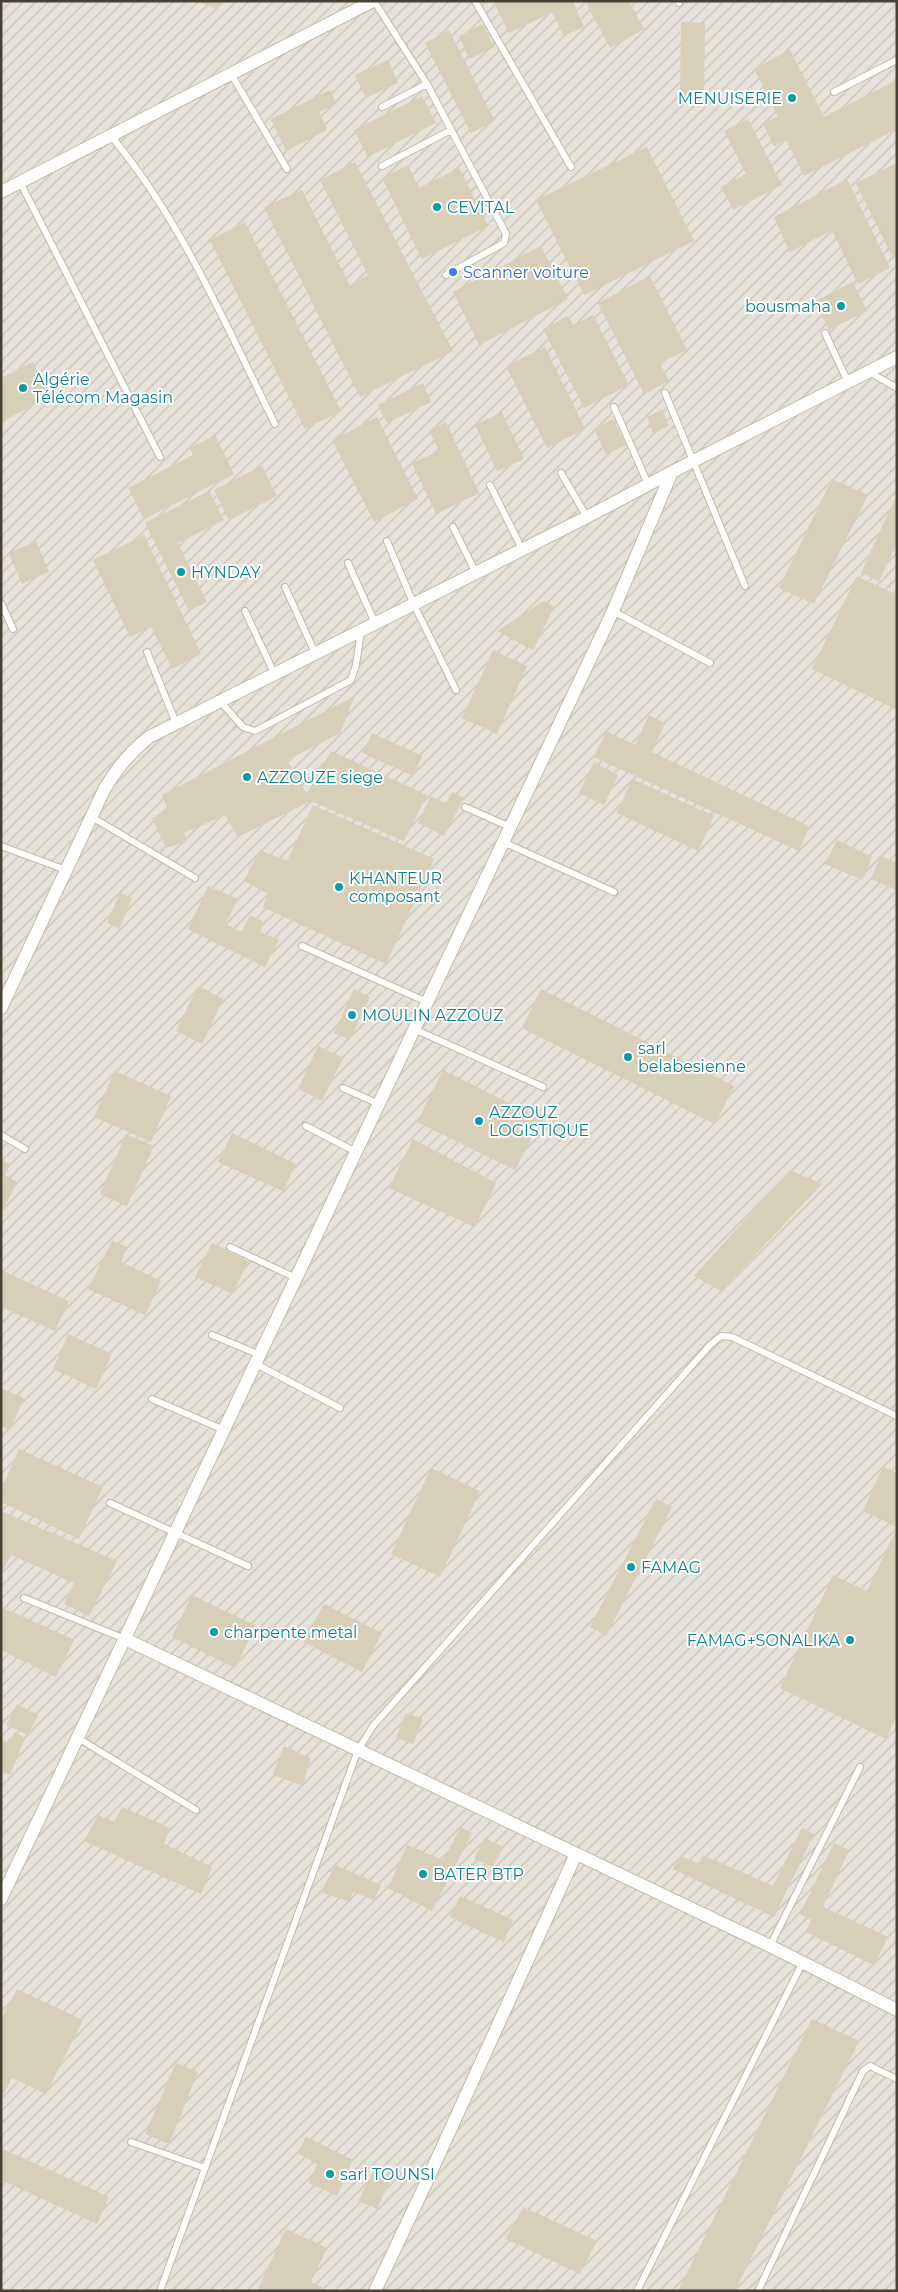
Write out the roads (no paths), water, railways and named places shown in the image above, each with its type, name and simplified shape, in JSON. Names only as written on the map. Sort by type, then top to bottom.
[{"type":"street","points":[[1,192],[374,1]]},
{"type":"street","points":[[1,1008],[9,985],[66,870],[90,816],[117,769],[132,751],[149,737],[361,629],[414,605],[897,357]]},
{"type":"street","points":[[1,1899],[613,611],[672,472]]},
{"type":"street","points":[[125,1639],[770,1946],[897,2010]]},
{"type":"street","points":[[375,2291],[576,1854]]},
{"type":"lane","points":[[374,1],[427,84],[506,239],[504,243],[446,275]]},
{"type":"lane","points":[[475,1],[571,167]]},
{"type":"lane","points":[[834,92],[897,60]]},
{"type":"lane","points":[[232,74],[287,169]]},
{"type":"lane","points":[[382,107],[427,84]]},
{"type":"lane","points":[[382,166],[451,130]]},
{"type":"lane","points":[[111,136],[134,164],[187,248],[275,424]]},
{"type":"lane","points":[[20,182],[160,456]]},
{"type":"lane","points":[[825,333],[848,382]]},
{"type":"lane","points":[[869,372],[897,388]]},
{"type":"lane","points":[[665,393],[745,586]]},
{"type":"lane","points":[[614,407],[648,484]]},
{"type":"lane","points":[[561,473],[587,517]]},
{"type":"lane","points":[[490,485],[522,549]]},
{"type":"lane","points":[[452,527],[476,573]]},
{"type":"lane","points":[[387,541],[414,605],[456,690]]},
{"type":"lane","points":[[348,563],[375,623]]},
{"type":"lane","points":[[284,587],[315,653]]},
{"type":"lane","points":[[1,603],[13,630]]},
{"type":"lane","points":[[245,611],[274,674]]},
{"type":"lane","points":[[613,611],[710,662]]},
{"type":"lane","points":[[220,701],[243,727],[255,732],[351,680],[356,665],[361,629]]},
{"type":"lane","points":[[147,652],[176,723]]},
{"type":"lane","points":[[465,807],[510,827]]},
{"type":"lane","points":[[90,816],[195,878]]},
{"type":"lane","points":[[503,842],[614,892]]},
{"type":"lane","points":[[1,846],[66,870]]},
{"type":"lane","points":[[302,946],[427,1002]]},
{"type":"lane","points":[[414,1029],[543,1087]]},
{"type":"lane","points":[[343,1088],[379,1104]]},
{"type":"lane","points":[[306,1126],[356,1152]]},
{"type":"lane","points":[[1,1135],[25,1149]]},
{"type":"lane","points":[[230,1247],[296,1278]]},
{"type":"lane","points":[[212,1335],[258,1359],[340,1408]]},
{"type":"lane","points":[[160,2291],[358,1750],[364,1738],[386,1711],[710,1345],[721,1336],[732,1337],[897,1416]]},
{"type":"lane","points":[[152,1399],[224,1430]]},
{"type":"lane","points":[[110,1503],[248,1566]]},
{"type":"lane","points":[[24,1598],[125,1639]]},
{"type":"lane","points":[[78,1738],[196,1810]]},
{"type":"lane","points":[[770,1946],[860,1767]]},
{"type":"lane","points":[[637,2291],[802,1962]]},
{"type":"lane","points":[[758,2291],[863,2071],[870,2066],[897,2079]]},
{"type":"lane","points":[[131,2142],[205,2168]]},
{"type":"place","name":"MENUISERIE","points":[[792,98]]},
{"type":"place","name":"CEVITAL","points":[[437,207]]},
{"type":"place","name":"Scanner voiture","points":[[453,272]]},
{"type":"place","name":"bousmaha","points":[[841,306]]},
{"type":"place","name":"Algérie Télécom Magasin","points":[[23,388]]},
{"type":"place","name":"HYNDAY","points":[[181,572]]},
{"type":"place","name":"AZZOUZE siege","points":[[247,777]]},
{"type":"place","name":"KHANTEUR composant","points":[[339,887]]},
{"type":"place","name":"MOULIN AZZOUZ","points":[[352,1015]]},
{"type":"place","name":"sarl belabesienne","points":[[628,1057]]},
{"type":"place","name":"AZZOUZ LOGISTIQUE","points":[[479,1121]]},
{"type":"place","name":"FAMAG","points":[[631,1567]]},
{"type":"place","name":"charpente metal","points":[[214,1632]]},
{"type":"place","name":"FAMAG+SONALIKA","points":[[850,1640]]},
{"type":"place","name":"BATER BTP","points":[[423,1874]]},
{"type":"place","name":"sarl TOUNSI","points":[[330,2174]]}]
